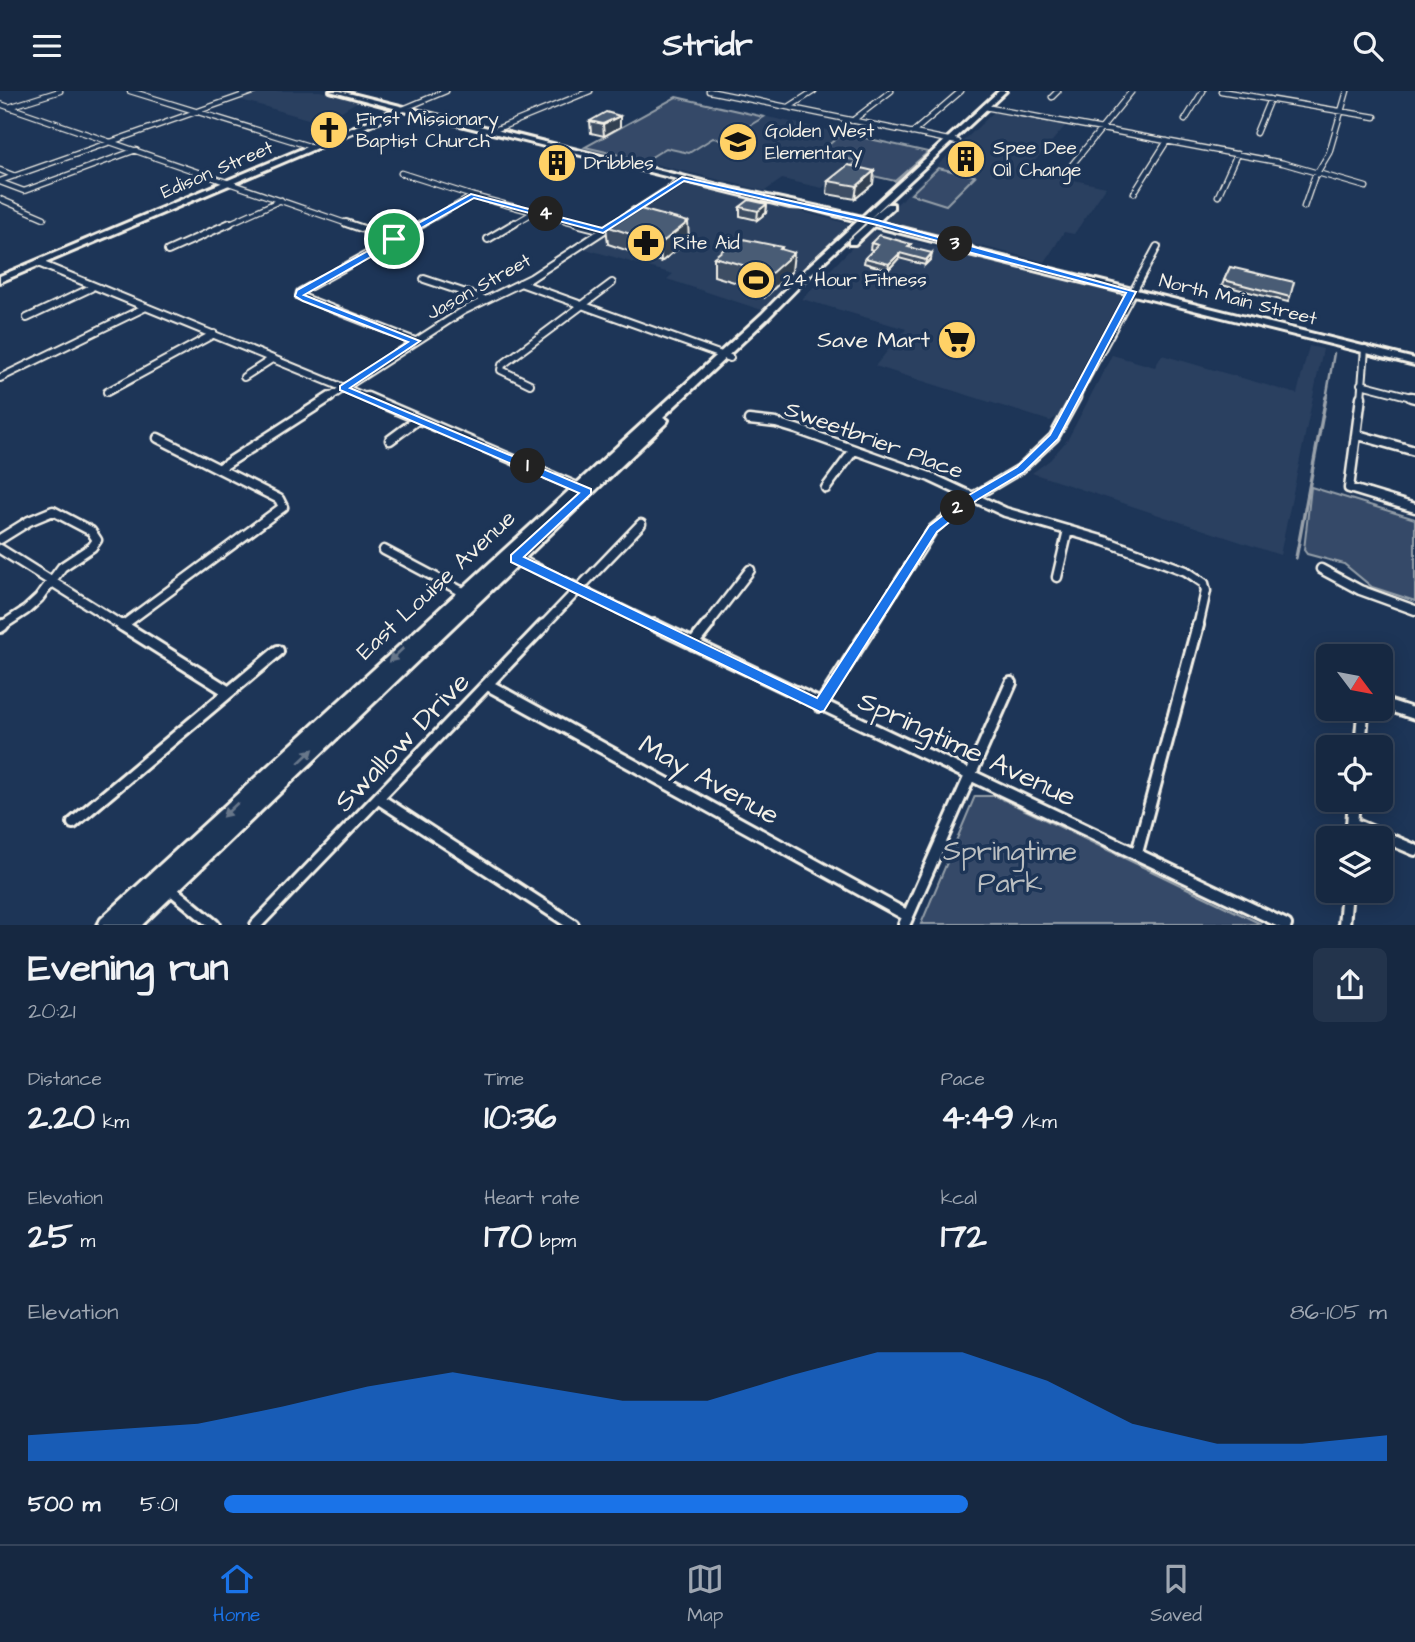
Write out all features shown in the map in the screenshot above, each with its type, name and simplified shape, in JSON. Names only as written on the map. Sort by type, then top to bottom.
[{"type":"main road","name":"North Main Street","points":[[866,223],[971,251]]},
{"type":"street","points":[[0,109],[60,91]]},
{"type":"street","points":[[131,91],[312,147]]},
{"type":"street","points":[[0,181],[255,91]]},
{"type":"street","name":"North Main Street","points":[[333,91],[866,223]]},
{"type":"street","name":"Edison Street","points":[[0,279],[446,91]]},
{"type":"street","points":[[492,131],[590,91]]},
{"type":"street","points":[[709,91],[954,141]]},
{"type":"street","points":[[735,96],[744,91]]},
{"type":"street","points":[[789,107],[814,91]]},
{"type":"street","points":[[852,121],[891,91]]},
{"type":"street","points":[[912,133],[961,91]]},
{"type":"street","points":[[989,108],[1003,91]]},
{"type":"street","points":[[989,108],[1013,91]]},
{"type":"street","points":[[1052,97],[1058,91]]},
{"type":"street","points":[[1071,166],[1132,91]]},
{"type":"street","points":[[1185,120],[1203,91]]},
{"type":"street","points":[[1222,91],[1375,117]]},
{"type":"street","points":[[1304,207],[1317,171],[1326,161],[1347,91]]},
{"type":"street","points":[[1256,133],[1270,99]]},
{"type":"street","points":[[0,104],[394,239]]},
{"type":"street","points":[[989,108],[1237,154],[1317,171],[1366,187]]},
{"type":"street","name":"East Louise Avenue","points":[[107,925],[463,592],[582,489],[726,357],[989,108]]},
{"type":"street","points":[[1134,193],[1167,141]]},
{"type":"street","points":[[0,181],[24,191],[135,150]]},
{"type":"street","points":[[1217,196],[1237,154]]},
{"type":"street","points":[[0,170],[15,176]]},
{"type":"street","points":[[401,173],[473,196],[603,230]]},
{"type":"street","name":"Jason Street","points":[[220,468],[415,341],[484,299],[520,283],[682,179]]},
{"type":"street","points":[[415,341],[299,294],[303,289],[473,196]]},
{"type":"street","points":[[0,199],[44,218]]},
{"type":"street","points":[[169,251],[281,200]]},
{"type":"street","points":[[488,239],[536,211]]},
{"type":"street","points":[[820,706],[926,538],[944,517],[1020,469],[1054,437],[1157,247]]},
{"type":"street","name":"North Main Street","points":[[971,251],[1415,362]]},
{"type":"street","points":[[38,263],[91,288],[214,334],[582,489]]},
{"type":"street","points":[[424,279],[484,299]]},
{"type":"street","points":[[520,283],[726,357]]},
{"type":"street","points":[[530,384],[501,370],[502,365],[612,283]]},
{"type":"street","points":[[27,318],[91,288]]},
{"type":"street","points":[[0,378],[146,307]]},
{"type":"street","points":[[107,391],[214,334]]},
{"type":"street","points":[[1365,349],[1358,435],[1349,488],[1415,508]]},
{"type":"street","points":[[244,377],[272,359]]},
{"type":"street","points":[[1361,384],[1415,398]]},
{"type":"street","points":[[390,440],[417,420]]},
{"type":"street","name":"Sweetbrier Place","points":[[750,420],[776,423],[930,477],[1004,512],[1143,555],[1200,579],[1206,591],[1137,853]]},
{"type":"street","points":[[1358,435],[1415,451]]},
{"type":"street","points":[[122,626],[277,514],[283,504],[220,468],[158,438]]},
{"type":"street","points":[[826,488],[853,450]]},
{"type":"street","name":"East Louise Avenue","points":[[128,925],[516,558],[582,489]]},
{"type":"street","points":[[0,539],[37,516],[53,511],[97,537],[92,547],[62,567],[39,598],[0,627]]},
{"type":"street","name":"Swallow Drive","points":[[256,925],[641,524]]},
{"type":"street","points":[[1057,577],[1068,530]]},
{"type":"street","points":[[0,549],[229,692]]},
{"type":"street","points":[[384,550],[463,592]]},
{"type":"street","name":"Springtime Avenue","points":[[516,558],[820,706],[1286,925]]},
{"type":"street","points":[[1321,569],[1360,590],[1415,610]]},
{"type":"street","points":[[693,644],[750,570]]},
{"type":"street","points":[[72,823],[278,651]]},
{"type":"street","points":[[906,920],[1011,683]]},
{"type":"street","name":"May Avenue","points":[[488,685],[906,920]]},
{"type":"street","points":[[1393,707],[1415,713]]},
{"type":"street","points":[[379,799],[573,925]]},
{"type":"street","points":[[1352,826],[1353,812]]},
{"type":"street","points":[[1352,823],[1415,850]]},
{"type":"street","points":[[168,887],[214,925]]},
{"type":"street","points":[[1344,925],[1346,903]]},
{"type":"shaded area","points":[[260,91],[320,91],[358,101],[322,123],[238,99]]},
{"type":"shaded area","name":"Golden West Elementary","points":[[676,97],[928,152],[895,181],[845,170],[822,188],[782,179],[765,191],[585,147]]},
{"type":"shaded area","points":[[995,111],[1066,125],[1027,170],[1106,187],[1074,234],[1064,232],[1045,262],[879,221]]},
{"type":"shaded area","points":[[684,182],[854,225],[765,311],[667,279],[673,274],[586,249],[587,244]]},
{"type":"shaded area","points":[[869,230],[1124,295],[1060,415],[1050,421],[875,366],[906,329],[802,299]]},
{"type":"shaded area","points":[[1309,346],[1323,349],[1280,555],[1032,473],[1050,460],[1068,439],[1112,355],[1155,367],[1162,355],[1297,394]]},
{"type":"green space","points":[[676,97],[764,117],[725,140],[713,138],[689,153],[666,148],[645,161],[585,147]]},
{"type":"green space","points":[[843,133],[928,152],[895,181],[847,170],[857,161],[820,152]]},
{"type":"green space","points":[[938,168],[975,176],[946,205],[911,194]]},
{"type":"green space","points":[[1311,487],[1415,519],[1415,601],[1372,587],[1344,564],[1307,554],[1304,550]]},
{"type":"green space","name":"Springtime Park","points":[[975,796],[996,796],[1261,924],[921,924]]},
{"type":"building","points":[[606,112],[620,116],[603,124],[590,121]]},
{"type":"building","points":[[848,165],[874,171],[857,186],[828,181]]},
{"type":"building","points":[[749,200],[767,204],[758,211],[740,207]]},
{"type":"building","points":[[633,207],[688,222],[660,244],[606,226]]},
{"type":"building","points":[[879,235],[932,253],[926,260],[900,253],[889,264],[865,258],[878,245],[871,243]]},
{"type":"building","points":[[738,238],[782,247],[780,249],[794,253],[766,278],[741,271],[746,266],[714,257]]},
{"type":"building","points":[[1230,267],[1294,282],[1290,297],[1224,280]]},
{"type":"waterway","points":[[1326,399],[1334,353]]},
{"type":"waterway","points":[[1296,558],[1326,397]]},
{"type":"place","name":"First Missionary Baptist Church","points":[[329,130]]},
{"type":"place","name":"Golden West Elementary","points":[[738,142]]},
{"type":"place","name":"Spee Dee Oil Change","points":[[966,159]]},
{"type":"place","name":"Dribbles","points":[[557,163]]},
{"type":"place","name":"Rite Aid","points":[[646,243]]},
{"type":"place","name":"24 Hour Fitness","points":[[756,280]]},
{"type":"place","name":"Save Mart","points":[[957,340]]},
{"type":"route","points":[[682,179],[874,222],[963,246],[971,251],[1131,292],[1054,437],[1044,450],[1020,469],[944,517],[933,529],[820,706],[516,558],[587,492],[343,388],[415,341],[306,299],[299,296],[300,292],[394,239],[473,196],[603,230],[682,179]]}]
